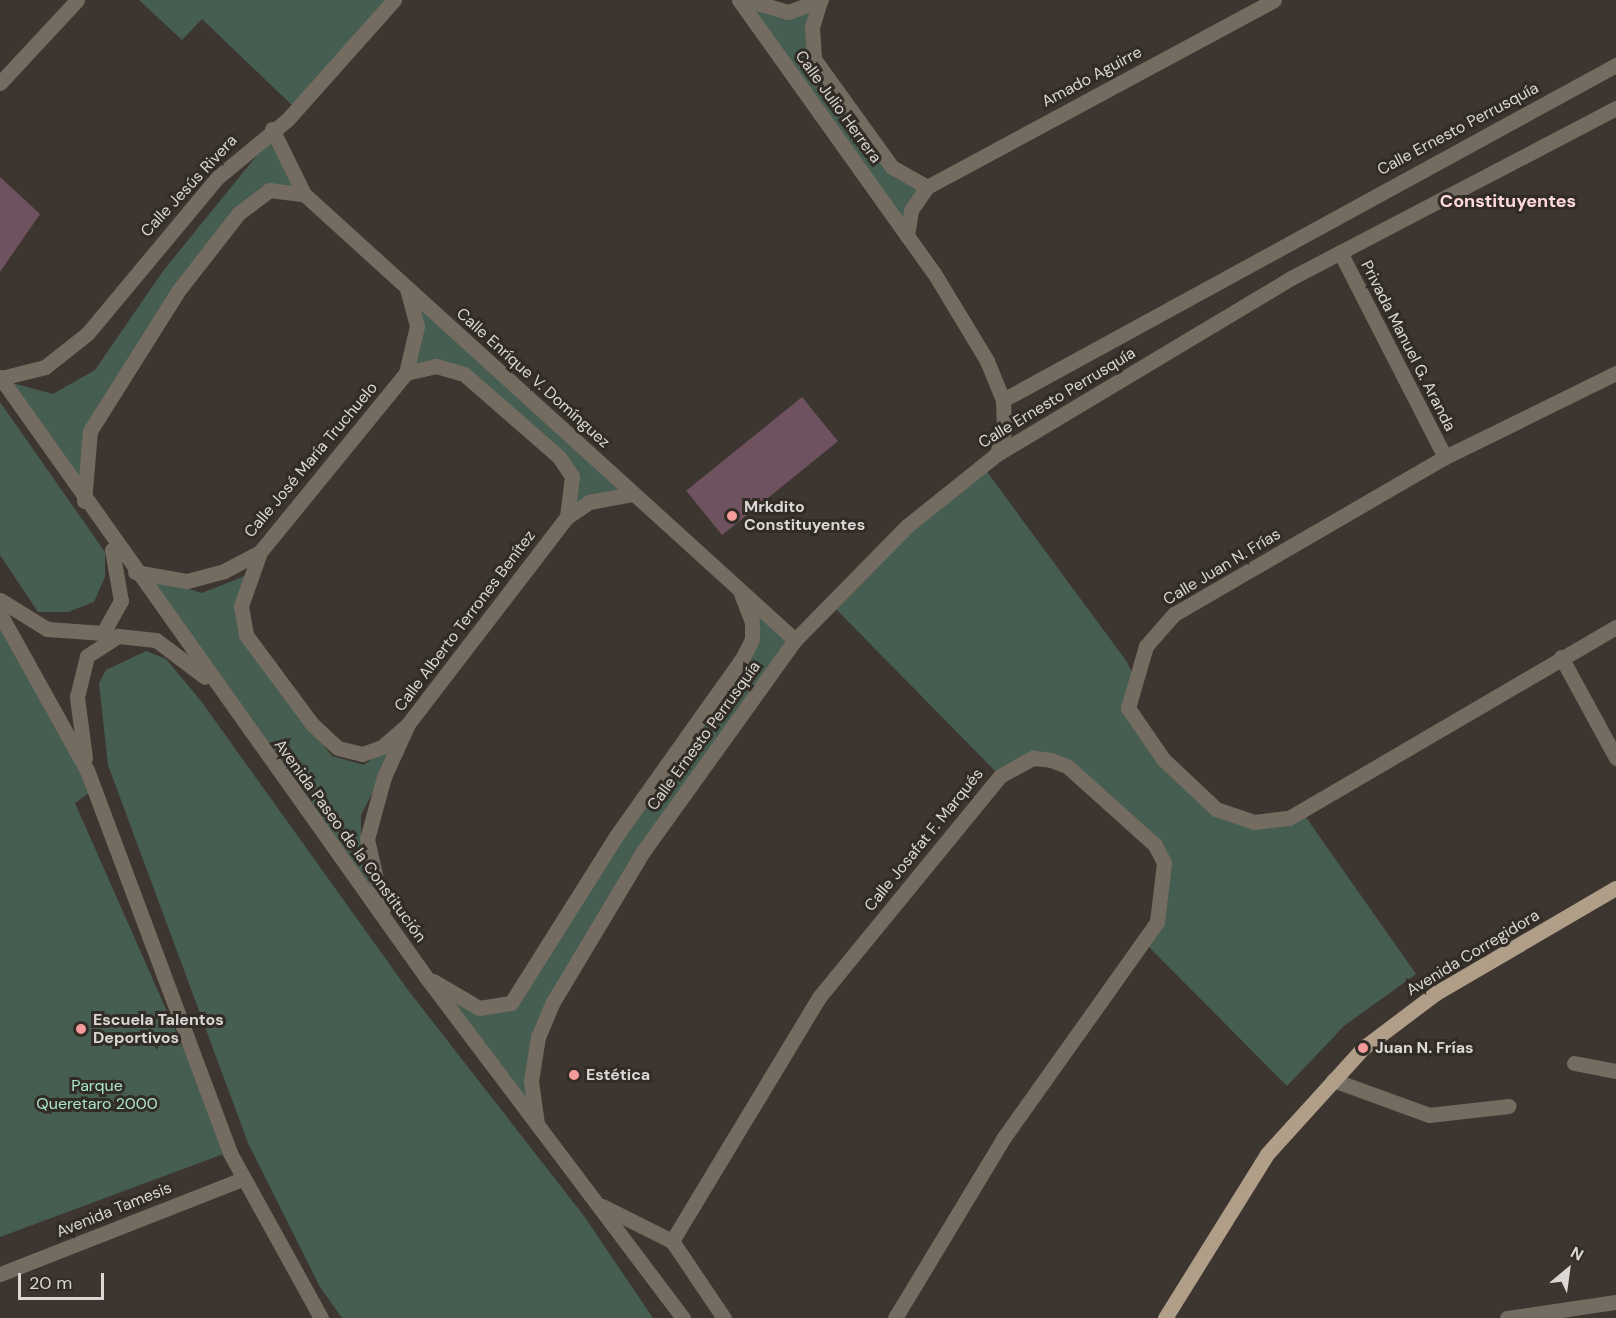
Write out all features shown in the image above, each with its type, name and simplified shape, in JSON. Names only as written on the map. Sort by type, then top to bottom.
[{"type":"main road","name":"Avenida Corregidora","points":[[1165,1318],[1267,1154],[1363,1048],[1436,993],[1616,888]]},
{"type":"street","points":[[0,83],[77,0]]},
{"type":"street","name":"Calle Jesús Rivera","points":[[0,378],[63,357],[218,177],[272,129],[286,120],[393,0]]},
{"type":"street","name":"Calle Julio Herrera","points":[[739,0],[907,236],[987,361],[1003,400],[1004,432],[997,454]]},
{"type":"street","points":[[747,0],[788,12],[821,0]]},
{"type":"street","name":"Calle Julio Herrera","points":[[821,0],[812,35],[814,59],[892,166],[927,187]]},
{"type":"street","name":"Amado Aguirre","points":[[927,187],[1274,0]]},
{"type":"street","name":"Calle Ernesto Perrusquía","points":[[1003,400],[1616,65]]},
{"type":"street","name":"Calle Ernesto Perrusquía","points":[[537,1124],[531,1081],[538,1037],[553,1002],[642,853],[795,640],[907,526],[997,454],[1340,252],[1616,108]]},
{"type":"street","name":"Calle Enríque V. Domínguez","points":[[272,129],[304,194],[795,640]]},
{"type":"street","points":[[907,236],[911,210],[927,187]]},
{"type":"street","points":[[0,600],[47,628],[103,633],[121,601],[118,560],[82,497],[90,431],[178,291],[239,213],[269,190],[304,194]]},
{"type":"street","name":"Privada Manuel G. Aranda","points":[[1340,252],[1445,457]]},
{"type":"street","points":[[407,288],[417,326],[406,373],[436,366],[464,374],[559,457],[572,476],[567,517]]},
{"type":"street","name":"Calle José María Truchuelo","points":[[135,572],[187,581],[224,571],[260,552],[406,373]]},
{"type":"street","name":"Calle Juan N. Frías","points":[[1616,373],[1445,457],[1174,614],[1146,645],[1128,708],[1162,759],[1216,809],[1254,822],[1289,818],[1561,657],[1616,627]]},
{"type":"street","name":"Avenida Paseo de la Constitución","points":[[0,378],[135,572],[426,977],[683,1318]]},
{"type":"street","points":[[567,517],[589,502],[633,494]]},
{"type":"street","name":"Calle Alberto Terrones Benítez","points":[[387,922],[367,839],[377,797],[408,724],[567,517]]},
{"type":"street","points":[[260,552],[241,606],[246,635],[312,724],[338,748],[362,754],[382,747],[408,724]]},
{"type":"street","name":"Calle Ernesto Perrusquía","points":[[426,977],[479,1008],[512,1003],[616,836],[742,659],[752,639],[752,622],[740,591]]},
{"type":"street","points":[[1,619],[87,770],[242,1179],[321,1318]]},
{"type":"street","points":[[87,770],[77,697],[87,656],[118,636],[156,640],[217,686]]},
{"type":"street","points":[[1561,657],[1616,758]]},
{"type":"street","name":"Calle Josafat F. Marqués","points":[[672,1241],[820,996],[1000,776],[1033,758],[1051,760],[1067,766],[1155,845],[1164,862],[1157,922],[1003,1139],[895,1318]]},
{"type":"street","points":[[1574,1064],[1616,1071]]},
{"type":"street","points":[[1333,1080],[1429,1115],[1508,1106]]},
{"type":"street","name":"Avenida Tamesis","points":[[0,1274],[242,1179]]},
{"type":"street","points":[[598,1204],[672,1241],[724,1318]]},
{"type":"street","points":[[1507,1318],[1616,1302]]},
{"type":"green space","points":[[139,0],[394,0],[296,109],[202,19],[182,40]]},
{"type":"green space","points":[[747,0],[770,9],[820,1],[814,59],[892,167],[927,187],[909,222],[934,273]]},
{"type":"green space","points":[[271,138],[304,194],[269,190],[239,213],[90,431],[82,497],[5,381],[53,394],[95,370],[163,271]]},
{"type":"green space","points":[[407,288],[633,494],[567,517],[572,476],[464,374],[406,373],[417,326]]},
{"type":"green space","points":[[0,402],[105,552],[105,577],[94,602],[68,612],[38,612],[0,555]]},
{"type":"green space","points":[[982,465],[1127,662],[1133,675],[1128,708],[1216,809],[1254,822],[1303,813],[1416,974],[1344,1026],[1287,1086],[1146,944],[1164,888],[1155,845],[1051,760],[1000,776],[829,602]]},
{"type":"green space","points":[[252,573],[241,638],[332,756],[364,765],[402,736],[361,815],[361,861],[383,918],[137,574],[202,593]]},
{"type":"green space","points":[[740,591],[795,640],[642,853],[538,1037],[537,1124],[426,977],[479,1008],[511,1003],[742,659],[752,622]]},
{"type":"green space","name":"Parque Queretaro 2000","points":[[0,620],[93,790],[75,803],[229,1152],[0,1237]]},
{"type":"green space","points":[[146,651],[166,659],[201,701],[408,990],[584,1216],[653,1318],[342,1318],[320,1287],[248,1143],[108,765],[99,683],[106,670]]},
{"type":"building","points":[[0,177],[40,214],[0,272]]},
{"type":"building","points":[[802,397],[838,441],[722,535],[686,491]]},
{"type":"place","name":"Mrkdito Constituyentes","points":[[732,516]]},
{"type":"place","name":"Escuela Talentos Deportivos","points":[[81,1029]]},
{"type":"place","name":"Juan N. Frías","points":[[1363,1048]]},
{"type":"place","name":"Estética","points":[[574,1075]]},
{"type":"district","name":"Constituyentes","points":[[1508,201]]}]
